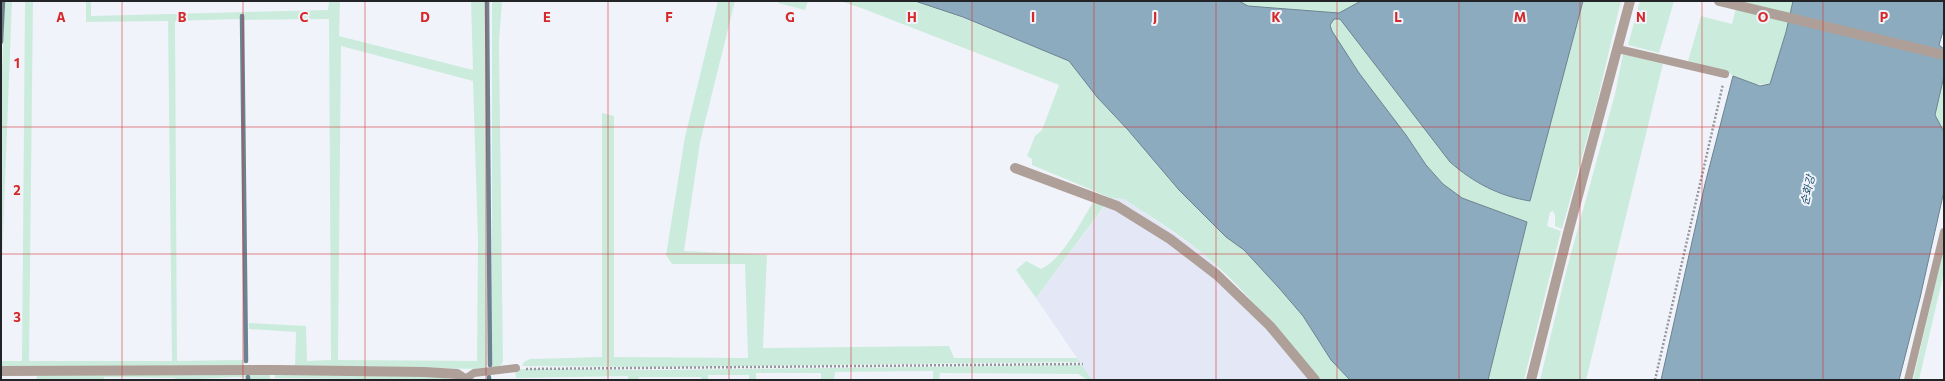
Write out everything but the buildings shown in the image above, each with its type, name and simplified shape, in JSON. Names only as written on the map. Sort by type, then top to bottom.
[{"type":"street","points":[[1531,380],[1568,233],[1630,1]]},
{"type":"street","points":[[1719,1],[1944,55]]},
{"type":"street","points":[[1015,168],[1117,206],[1170,239],[1218,275],[1270,326],[1315,380]]},
{"type":"street","points":[[1,371],[277,370],[424,372],[457,374],[466,379]]},
{"type":"lane","points":[[1618,49],[1725,74]]},
{"type":"lane","points":[[1908,380],[1944,232]]},
{"type":"lane","points":[[466,379],[474,374],[516,368]]},
{"type":"path","points":[[1655,380],[1725,74]]},
{"type":"path","points":[[516,368],[1083,364]]},
{"type":"shaded area","points":[[1111,198],[1124,199],[1197,249],[1210,260],[1271,324],[1320,380],[1092,380],[1036,298]]},
{"type":"green space","points":[[5,1],[12,1],[1,286],[1,90]]},
{"type":"green space","points":[[25,1],[33,1],[29,361],[172,361],[168,21],[86,22],[86,1],[91,1],[91,16],[328,10],[329,1],[340,1],[339,36],[473,70],[471,1],[485,1],[487,367],[484,369],[295,366],[296,332],[249,329],[249,323],[306,326],[307,361],[331,360],[329,19],[243,20],[242,15],[241,19],[175,21],[177,361],[243,360],[243,367],[1,368],[1,361],[22,361]],"holes":[[[341,46],[473,81],[478,242],[477,361],[338,360]]]},
{"type":"green space","points":[[492,1],[502,1],[499,42],[503,362],[499,367],[492,367]]},
{"type":"green space","points":[[718,1],[735,1],[700,142],[684,251],[767,255],[763,348],[949,346],[954,358],[1077,358],[1080,362],[648,367],[522,366],[524,362],[530,359],[602,357],[602,113],[614,116],[614,357],[748,358],[745,264],[672,264],[666,255],[685,137]]},
{"type":"green space","points":[[779,1],[808,1],[805,10],[778,3]]},
{"type":"green space","points":[[840,1],[915,1],[932,5],[1069,61],[1097,97],[1226,237],[1244,250],[1279,288],[1303,316],[1331,360],[1350,380],[1320,380],[1239,287],[1199,251],[1167,228],[1124,199],[1111,198],[1032,165],[1032,159],[1027,156],[1035,136],[1042,130],[1059,85]]},
{"type":"green space","points":[[1239,1],[1361,1],[1339,13],[1248,6]]},
{"type":"green space","points":[[1583,1],[1621,1],[1596,106],[1562,229],[1555,226],[1555,215],[1553,211],[1550,212],[1547,226],[1561,231],[1524,380],[1488,380],[1527,222],[1462,198],[1443,184],[1426,165],[1406,135],[1359,73],[1331,31],[1330,25],[1334,19],[1340,19],[1450,162],[1459,170],[1487,188],[1507,196],[1530,201]]},
{"type":"green space","points":[[1640,1],[1674,1],[1659,53],[1628,45]]},
{"type":"green space","points":[[1712,1],[1793,1],[1786,32],[1770,84],[1742,81],[1728,72],[1688,61],[1701,16],[1732,24],[1736,8]]},
{"type":"green space","points":[[1623,54],[1663,64],[1586,380],[1540,380],[1567,268],[1615,94]]},
{"type":"green space","points":[[1944,76],[1944,132],[1935,115]]},
{"type":"green space","points":[[1094,201],[1105,205],[1036,298],[1016,270],[1026,261],[1041,269],[1057,257],[1071,239]]},
{"type":"green space","points":[[1944,247],[1944,272],[1919,380],[1913,380]]},
{"type":"green space","points":[[1082,365],[1092,380],[1088,380],[1078,374],[940,373],[939,380],[933,380],[933,371],[835,372],[834,380],[821,380],[821,373],[756,373],[756,380],[749,380],[749,375],[708,375],[708,380],[701,380],[701,377],[639,377],[639,380],[628,380],[628,376],[516,378],[515,369],[649,370]]},
{"type":"green space","points":[[270,374],[270,380],[249,380],[248,378],[238,377],[176,380],[175,378],[104,377],[104,380],[36,380],[37,376],[41,375]]},
{"type":"green space","points":[[275,374],[446,375],[446,380],[275,378]]},
{"type":"water","points":[[915,1],[1239,1],[1248,6],[1339,13],[1361,1],[1583,1],[1530,201],[1508,196],[1487,188],[1459,170],[1450,162],[1340,19],[1334,19],[1330,25],[1332,31],[1359,73],[1406,135],[1426,165],[1443,184],[1462,198],[1527,222],[1488,380],[1350,380],[1331,360],[1303,316],[1279,288],[1244,250],[1226,237],[1179,190],[1128,130],[1097,97],[1069,61],[963,17]]},
{"type":"water","name":"순화강","points":[[1793,1],[1944,1],[1944,28],[1939,45],[1944,49],[1944,76],[1935,115],[1944,132],[1944,191],[1920,298],[1899,380],[1661,380],[1705,184],[1733,76],[1760,86],[1770,84],[1786,32]]},
{"type":"waterway","points":[[1,42],[3,1]]},
{"type":"waterway","points":[[487,1],[490,365]]},
{"type":"waterway","points":[[242,16],[246,361]]}]
